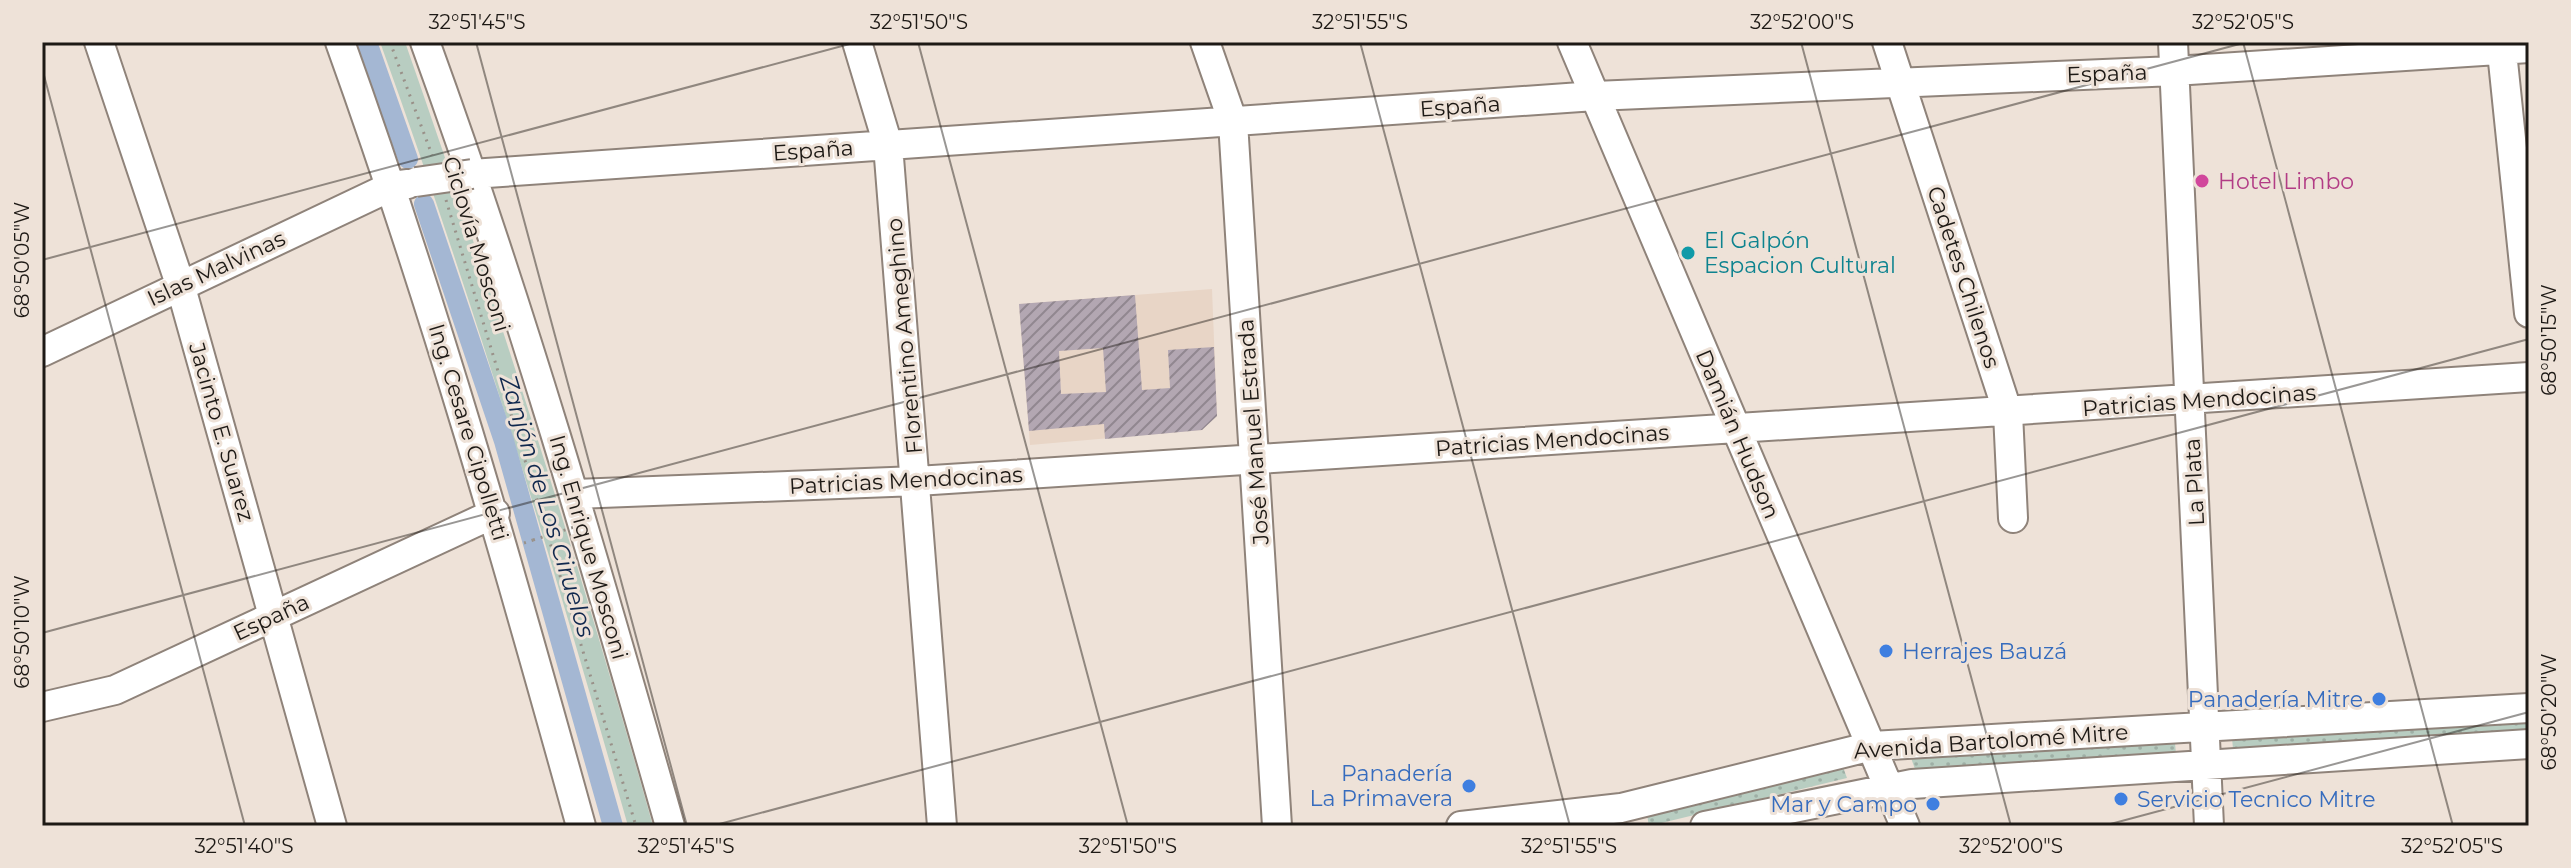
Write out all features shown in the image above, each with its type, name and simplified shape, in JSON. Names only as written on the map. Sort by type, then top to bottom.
[{"type":"street","name":"Jacinto E. Suarez","points":[[99,42],[180,284],[332,826]]},
{"type":"street","name":"Ing. Cesare Cipolletti","points":[[340,42],[392,186],[495,513],[581,826]]},
{"type":"street","name":"Ing. Enrique Mosconi","points":[[425,42],[472,174],[575,494],[670,826]]},
{"type":"street","name":"Florentino Ameghino","points":[[857,42],[888,145],[942,826]]},
{"type":"street","name":"José Manuel Estrada","points":[[1205,42],[1233,122],[1277,826]]},
{"type":"street","name":"Damián Hudson","points":[[1572,42],[1905,826]]},
{"type":"street","name":"Cadetes Chilenos","points":[[1887,42],[2008,413],[2013,518]]},
{"type":"street","name":"La Plata","points":[[2173,42],[2209,826]]},
{"type":"street","name":"España","points":[[392,186],[472,174],[1595,96],[1900,80],[2174,71],[2510,47]]},
{"type":"street","points":[[2510,47],[2529,313]]},
{"type":"street","name":"Islas Malvinas","points":[[42,352],[392,186]]},
{"type":"street","name":"Patricias Mendocinas","points":[[575,494],[917,481],[2529,377]]},
{"type":"street","name":"España","points":[[42,707],[115,690],[495,513]]},
{"type":"street","name":"Avenida Bartolomé Mitre","points":[[1461,826],[1621,817],[1872,746],[2529,708]]},
{"type":"street","name":"Avenida Bartolomé Mitre","points":[[1705,826],[1888,786],[2529,744]]},
{"type":"path","name":"Ciclovía Mosconi","points":[[390,42],[432,154]]},
{"type":"path","name":"Ciclovía Mosconi","points":[[446,200],[636,826]]},
{"type":"path","points":[[533,540],[584,524]]},
{"type":"shaded area","points":[[1212,289],[1217,416],[1202,430],[1030,445],[1019,304]]},
{"type":"green space","points":[[380,42],[405,42],[535,432],[653,826],[628,826],[511,432]]},
{"type":"green space","points":[[2529,719],[2529,732],[2233,749],[2232,738]]},
{"type":"green space","points":[[2175,743],[2176,754],[1915,769],[1911,758]]},
{"type":"green space","points":[[1843,767],[1847,778],[1649,826],[1647,815]]},
{"type":"building","points":[[1135,295],[1142,390],[1170,388],[1168,350],[1214,347],[1217,416],[1202,430],[1105,439],[1104,424],[1029,431],[1019,304]],"holes":[[[1103,348],[1106,392],[1061,394],[1059,351]]]},
{"type":"waterway","name":"Zanjón de Los Ciruelos","points":[[367,42],[408,159]]},
{"type":"waterway","name":"Zanjón de Los Ciruelos","points":[[424,204],[504,441],[613,826]]},
{"type":"place","name":"Hotel Limbo","points":[[2202,181]]},
{"type":"place","name":"El Galpón Espacion Cultural","points":[[1688,253]]},
{"type":"place","name":"Herrajes Bauzá","points":[[1886,651]]},
{"type":"place","name":"Panadería Mitre","points":[[2379,699]]},
{"type":"place","name":"Panadería La Primavera","points":[[1469,786]]},
{"type":"place","name":"Servicio Tecnico Mitre","points":[[2121,799]]},
{"type":"place","name":"Mar y Campo","points":[[1933,804]]}]
